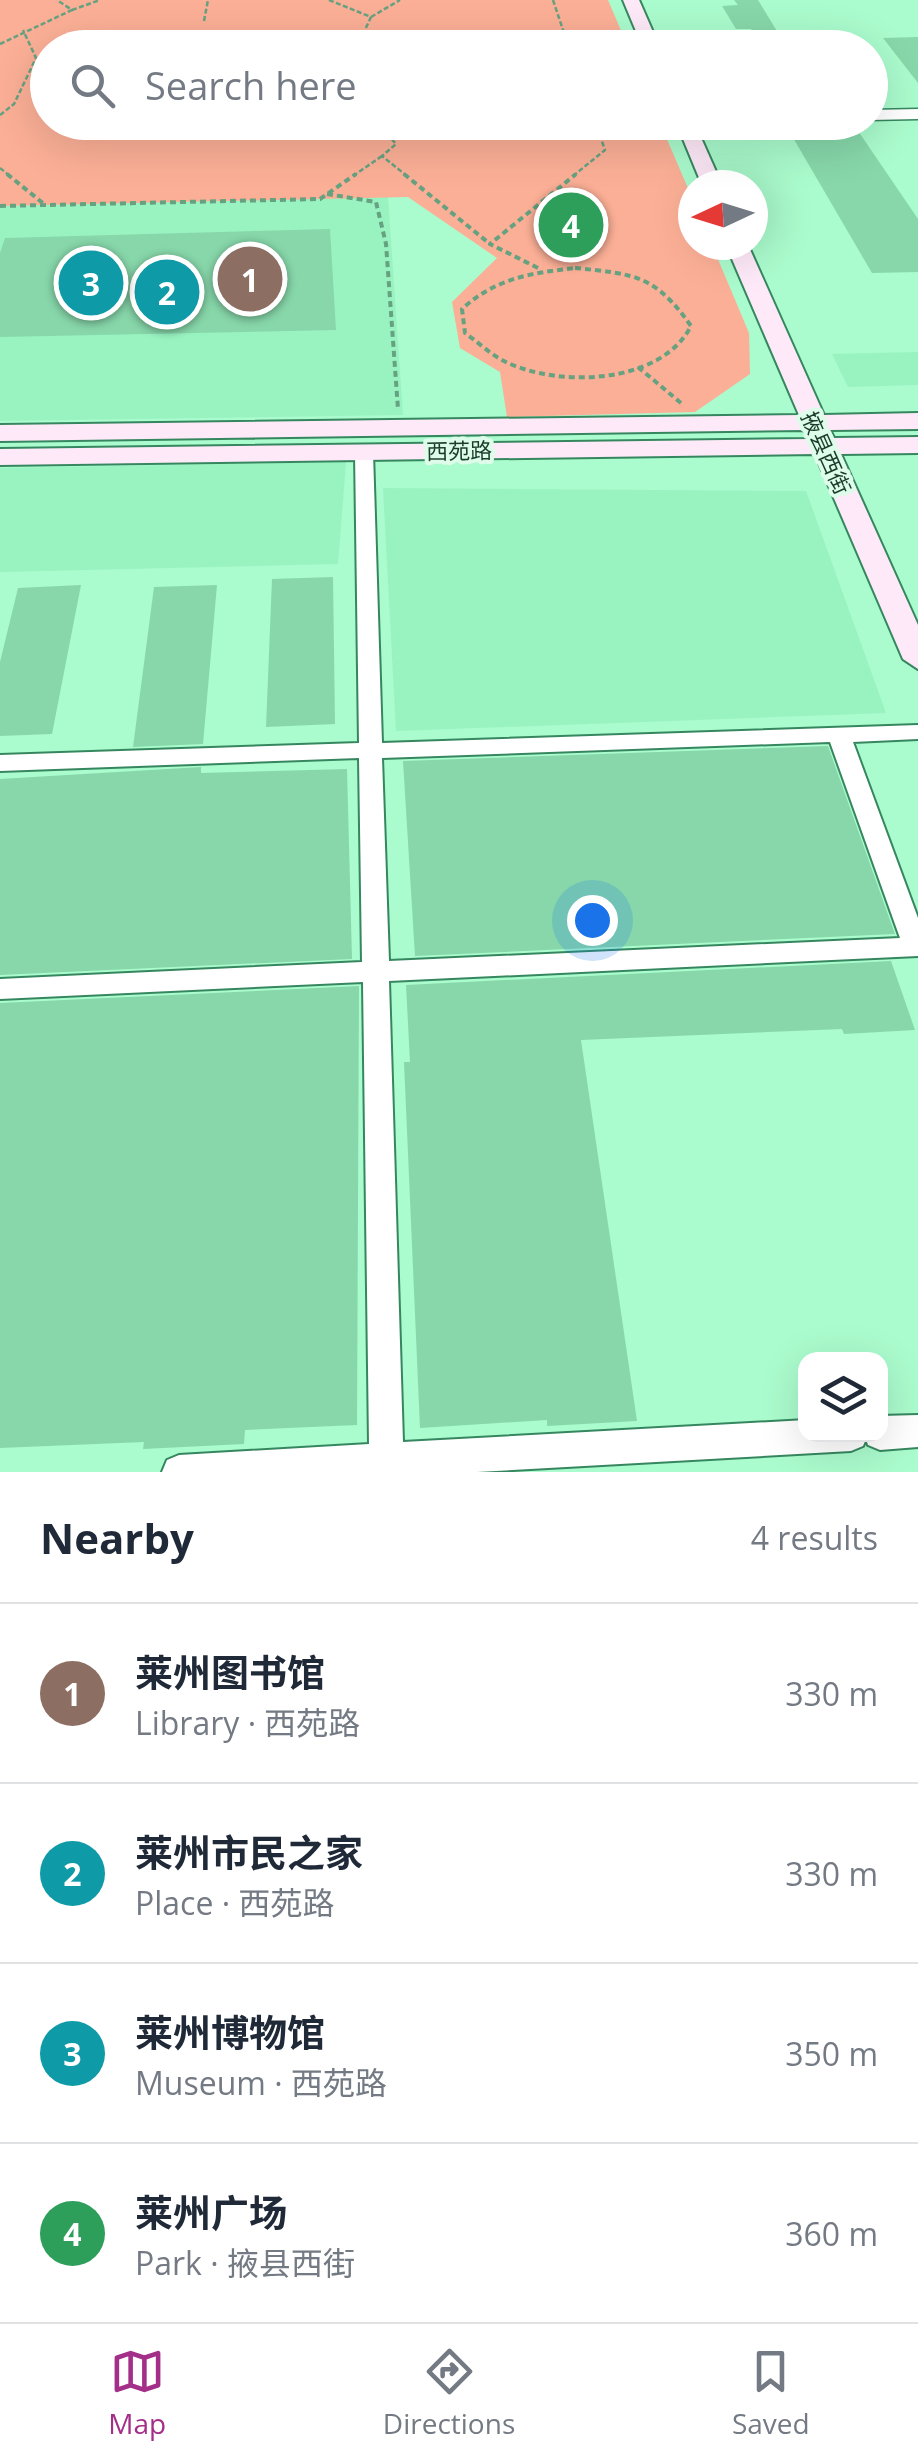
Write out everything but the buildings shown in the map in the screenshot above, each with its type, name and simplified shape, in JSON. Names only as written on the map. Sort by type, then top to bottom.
[{"type":"main road","points":[[631,0],[644,30]]},
{"type":"main road","points":[[693,140],[706,170]]},
{"type":"main road","name":"掖县西街","points":[[743,260],[918,659]]},
{"type":"main road","name":"西苑路","points":[[0,457],[364,452],[817,434],[918,420]]},
{"type":"main road","name":"西苑路","points":[[0,432],[707,424],[918,445]]},
{"type":"street","points":[[888,115],[918,114]]},
{"type":"street","points":[[364,452],[386,1466]]},
{"type":"street","points":[[0,763],[918,732]]},
{"type":"street","points":[[0,989],[917,950],[839,734]]},
{"type":"street","points":[[888,1433],[918,1431]]},
{"type":"street","points":[[179,1472],[386,1466],[798,1438]]},
{"type":"path","points":[[57,0],[72,10]]},
{"type":"path","points":[[0,44],[22,30],[100,0]]},
{"type":"path","points":[[204,21],[208,0]]},
{"type":"path","points":[[328,0],[370,16]]},
{"type":"path","points":[[364,30],[370,16],[400,0]]},
{"type":"path","points":[[553,0],[563,30]]},
{"type":"path","points":[[22,30],[30,46]]},
{"type":"path","points":[[0,115],[14,104],[30,71]]},
{"type":"path","points":[[0,206],[320,199],[382,156],[396,144],[393,140]]},
{"type":"path","points":[[490,244],[606,150],[602,140]]},
{"type":"path","points":[[382,156],[490,244],[541,269]]},
{"type":"path","points":[[0,168],[45,205]]},
{"type":"path","points":[[328,194],[376,202],[386,244],[398,428]]},
{"type":"path","points":[[576,268],[626,275],[668,291],[685,308],[691,326],[683,344],[662,359],[638,367],[590,375],[549,373],[511,364],[482,350],[464,334],[459,316],[466,300],[509,275],[576,268]]},
{"type":"path","points":[[638,367],[707,424]]},
{"type":"shaded area","points":[[0,0],[608,0],[621,30],[30,30],[30,140],[667,140],[680,170],[678,260],[718,260],[749,333],[750,374],[695,412],[507,417],[500,372],[460,348],[452,302],[497,258],[408,197],[0,206]]},
{"type":"shaded area","points":[[388,197],[403,415],[0,421],[0,206]]},
{"type":"shaded area","points":[[918,352],[918,385],[848,387],[832,354]]},
{"type":"shaded area","points":[[346,462],[338,564],[0,572],[0,468]]},
{"type":"shaded area","points":[[383,488],[806,491],[886,713],[396,731]]},
{"type":"place","name":"莱州广场","points":[[571,225]]},
{"type":"place","name":"莱州图书馆","points":[[250,279]]},
{"type":"place","name":"莱州博物馆","points":[[91,283]]},
{"type":"place","name":"莱州市民之家","points":[[167,292]]}]
